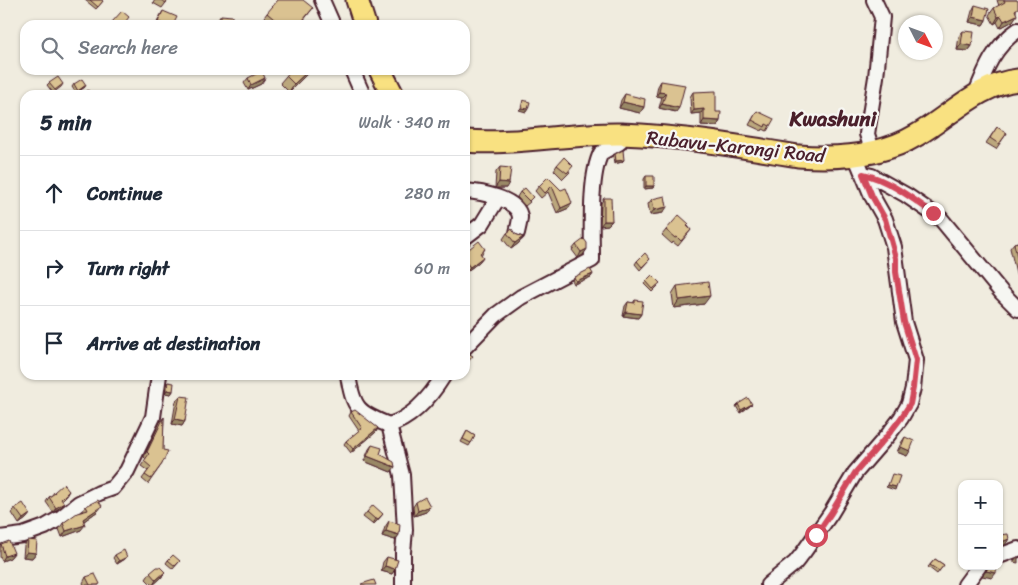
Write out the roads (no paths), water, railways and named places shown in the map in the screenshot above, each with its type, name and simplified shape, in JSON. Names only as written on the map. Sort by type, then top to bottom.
[{"type":"highway","points":[[357,0],[363,20]]},
{"type":"highway","points":[[383,75],[390,90]]},
{"type":"highway","name":"Rubavu-Karongi Road","points":[[470,141],[496,142],[620,134],[690,139],[798,156],[864,161],[909,140],[975,96],[994,86],[1018,80]]},
{"type":"street","points":[[322,0],[331,20]]},
{"type":"street","points":[[768,585],[803,553],[831,513],[855,473],[901,418],[910,404],[913,388],[916,360],[904,322],[896,272],[896,258],[885,219],[872,196],[864,161],[882,17],[874,0]]},
{"type":"street","points":[[975,96],[980,79],[992,57],[1009,37],[1018,30]]},
{"type":"street","points":[[354,75],[361,90]]},
{"type":"street","points":[[470,342],[496,315],[521,296],[592,260],[592,200],[596,165],[601,153],[619,143],[620,134]]},
{"type":"street","points":[[864,161],[872,176],[906,194],[941,219],[1002,293],[1018,309]]},
{"type":"street","points":[[470,191],[503,199],[518,211],[520,217],[517,232]]},
{"type":"street","points":[[470,234],[482,224],[498,198]]},
{"type":"street","points":[[0,538],[23,535],[45,527],[62,517],[79,503],[113,488],[127,471],[152,417],[158,380]]},
{"type":"street","points":[[349,380],[351,394],[358,410],[370,418],[389,425],[400,422],[417,409],[441,380]]},
{"type":"street","points":[[389,425],[402,475],[405,530],[403,585]]},
{"type":"street","points":[[1003,555],[1018,549]]},
{"type":"street","points":[[965,585],[976,570]]},
{"type":"district","name":"Kwashuni","points":[[833,119]]}]
